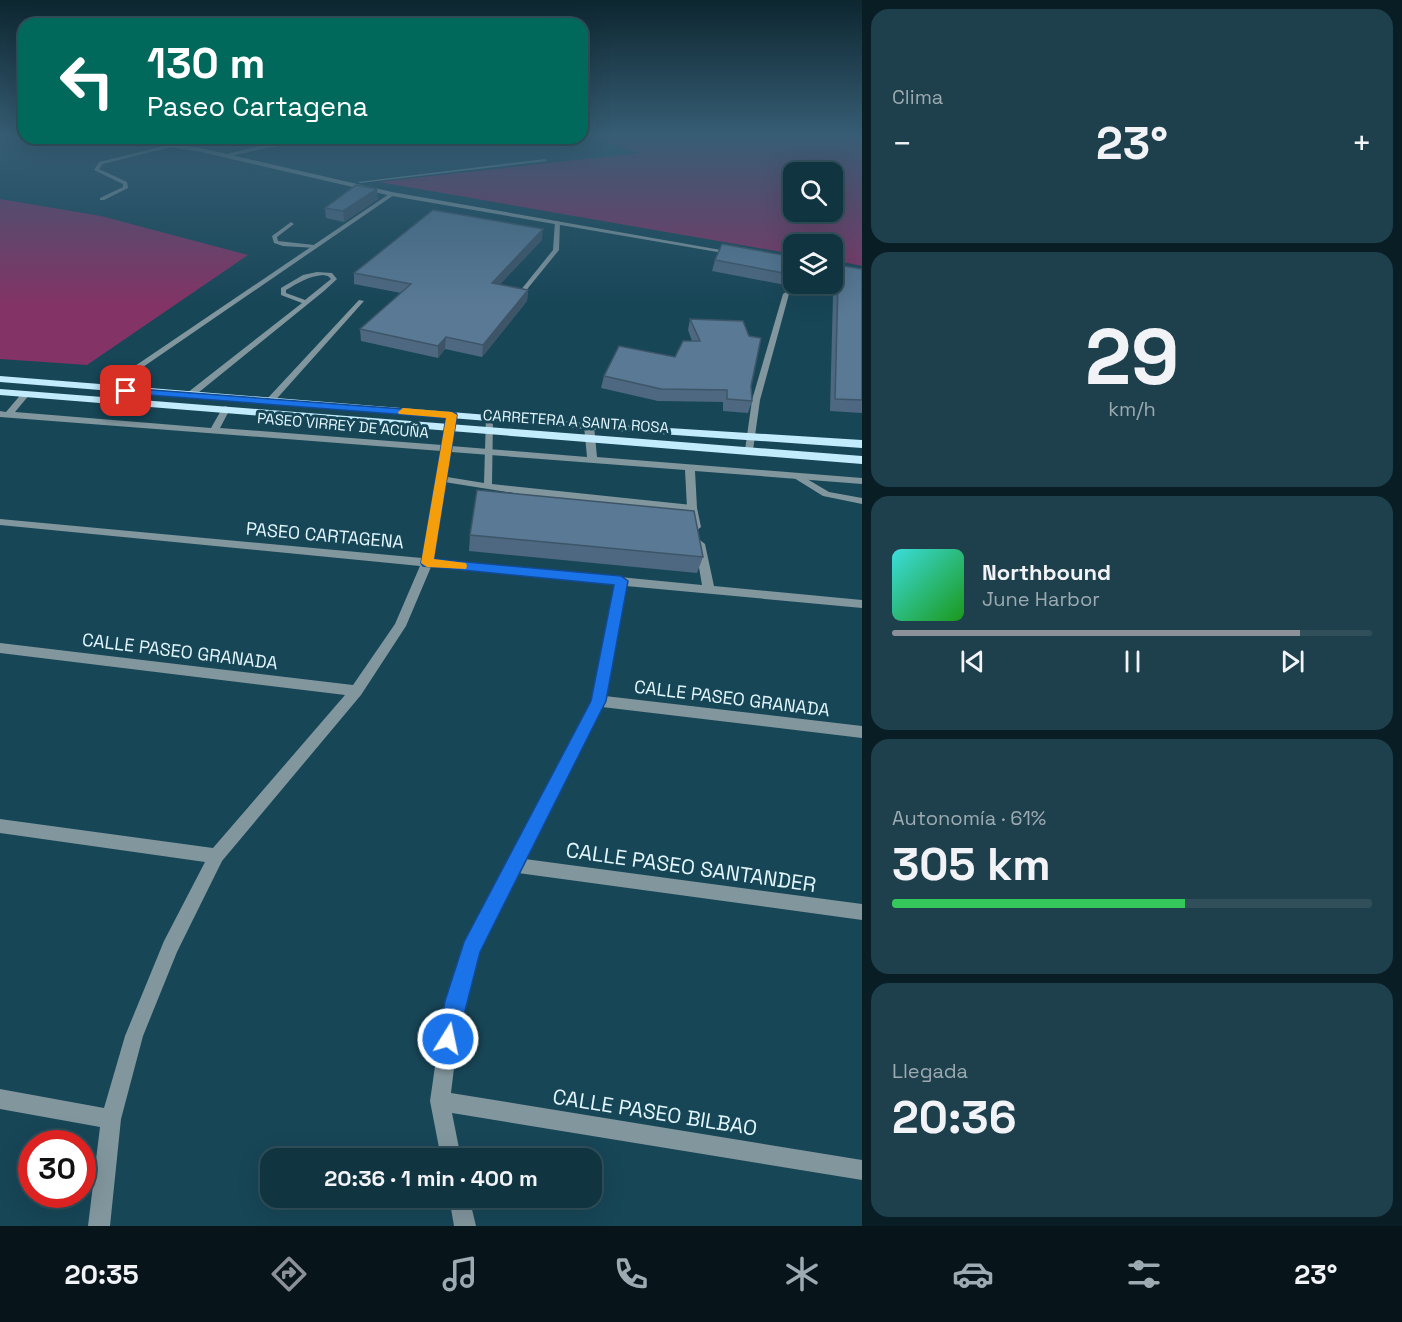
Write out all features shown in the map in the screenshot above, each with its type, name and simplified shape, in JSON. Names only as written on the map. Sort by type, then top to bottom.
[{"type":"main road","name":"CARRETERA A SANTA ROSA","points":[[0,379],[269,402],[451,421],[589,432],[749,450],[862,459]]},
{"type":"main road","name":"CARRETERA A SANTA ROSA","points":[[0,392],[226,409],[451,421]]},
{"type":"main road","name":"CARRETERA A SANTA ROSA","points":[[589,432],[750,437],[862,444]]},
{"type":"street","points":[[384,192],[746,252],[412,192]]},
{"type":"street","points":[[105,389],[392,194]]},
{"type":"street","points":[[4,414],[26,394]]},
{"type":"street","points":[[214,430],[226,409]]},
{"type":"street","name":"PASEO VIRREY DE ACUÑA","points":[[4,414],[862,481]]},
{"type":"street","points":[[99,1226],[111,1119],[134,1036],[162,966],[216,856],[356,691],[400,626],[427,563],[451,421]]},
{"type":"street","points":[[589,432],[592,460]]},
{"type":"street","points":[[690,469],[692,508],[708,589]]},
{"type":"street","name":"PASEO CARTAGENA","points":[[0,522],[862,604]]},
{"type":"street","points":[[449,1148],[440,1101],[451,1018],[460,984],[471,949],[598,701],[621,581]]},
{"type":"street","name":"CALLE PASEO GRANADA","points":[[0,648],[356,691]]},
{"type":"street","name":"CALLE PASEO GRANADA","points":[[598,701],[862,732]]},
{"type":"street","points":[[0,826],[216,856]]},
{"type":"street","name":"CALLE PASEO SANTANDER","points":[[515,865],[862,912]]},
{"type":"street","points":[[0,1099],[111,1119]]},
{"type":"street","name":"CALLE PASEO BILBAO","points":[[440,1101],[862,1170]]},
{"type":"street","points":[[461,1208],[465,1226]]},
{"type":"lane","points":[[102,199],[116,192]]},
{"type":"lane","points":[[441,211],[449,203]]},
{"type":"lane","points":[[522,292],[556,250],[557,222]]},
{"type":"lane","points":[[291,224],[274,237],[276,242],[314,247]]},
{"type":"lane","points":[[190,395],[334,279],[330,274],[317,272],[307,274],[284,289],[283,294],[305,302]]},
{"type":"lane","points":[[749,450],[756,400],[786,294]]},
{"type":"lane","points":[[269,402],[361,301]]},
{"type":"lane","points":[[488,487],[489,424]]},
{"type":"lane","points":[[797,476],[826,494],[862,501]]},
{"type":"lane","points":[[441,478],[488,487],[692,508]]},
{"type":"shaded area","points":[[438,192],[783,192],[783,222],[843,222],[843,192],[862,192],[862,266],[843,262],[843,234],[783,234],[783,252]]},
{"type":"shaded area","points":[[0,199],[101,216],[248,255],[87,365],[0,359]]},
{"type":"building","points":[[346,192],[372,192],[343,211],[325,208]]},
{"type":"building","points":[[433,210],[543,229],[492,283],[528,290],[483,345],[446,337],[438,346],[360,329],[411,284],[354,273]]},
{"type":"building","points":[[722,244],[783,255],[783,273],[715,260]]},
{"type":"building","points":[[843,266],[862,269],[862,400],[835,399],[838,294],[843,294]]},
{"type":"building","points":[[690,319],[743,321],[749,336],[761,338],[751,386],[752,401],[727,399],[727,390],[661,389],[604,376],[619,346],[675,357],[683,341],[700,341]]},
{"type":"building","points":[[477,490],[694,511],[703,557],[470,535]]},
{"type":"slow traffic","points":[[403,412],[452,415],[427,563],[461,566]]},
{"type":"route","points":[[126,391],[452,415],[427,563],[621,581],[598,701],[471,949],[455,1001],[448,1039]]}]
